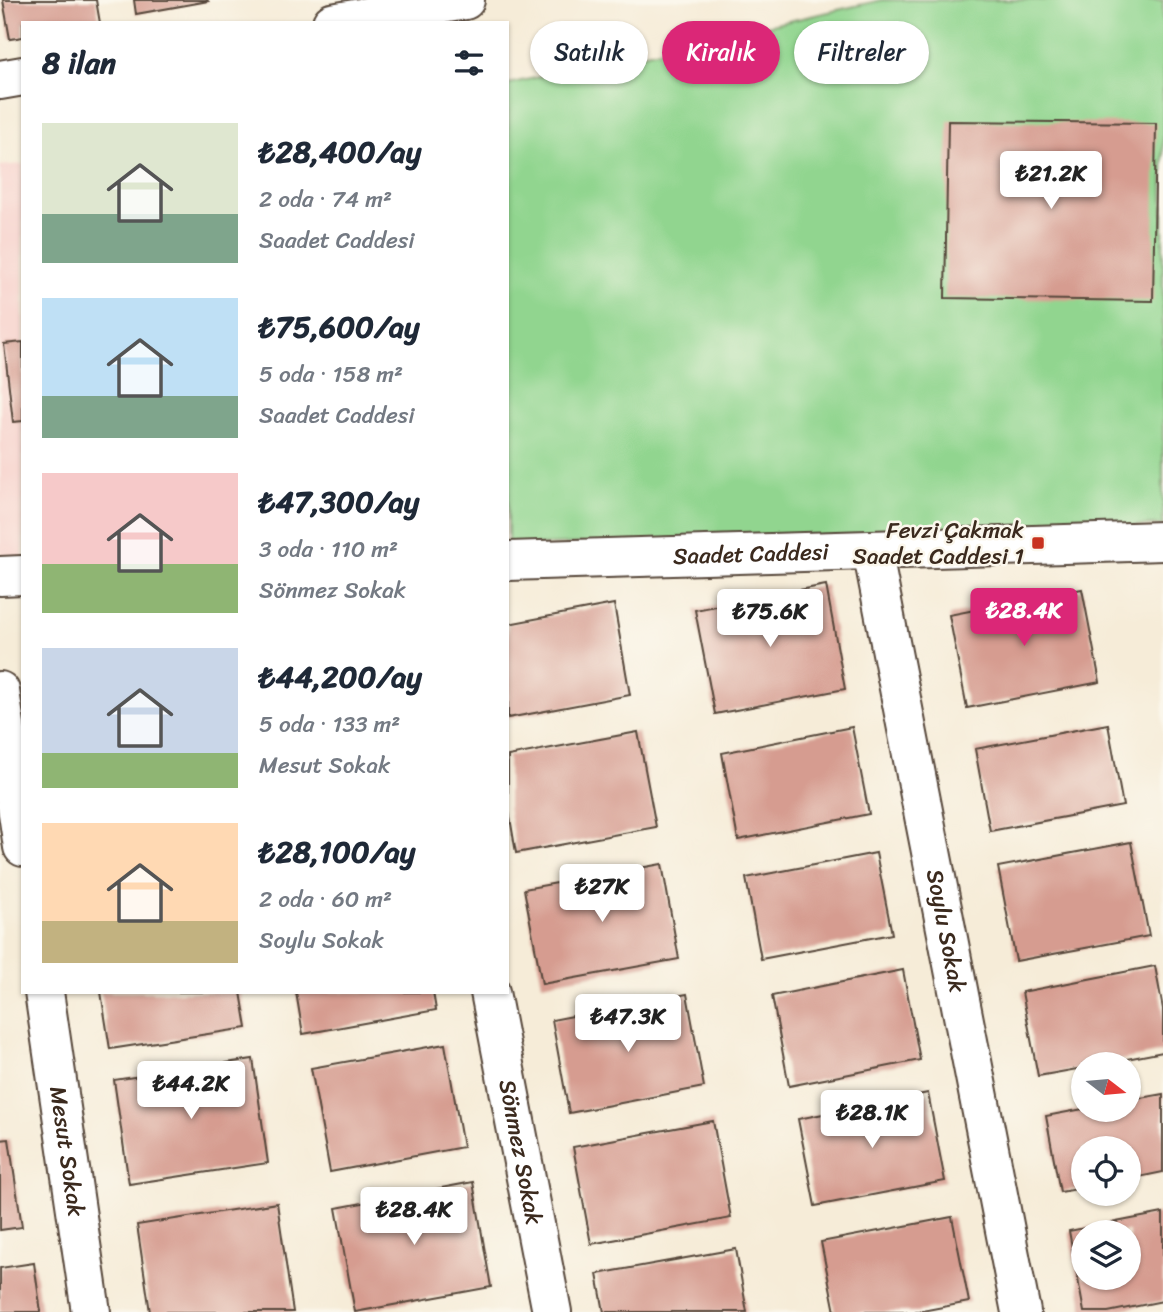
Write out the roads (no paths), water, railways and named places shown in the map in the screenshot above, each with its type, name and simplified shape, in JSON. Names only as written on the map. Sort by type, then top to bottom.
[{"type":"street","points":[[344,21],[465,0]]},
{"type":"street","points":[[0,80],[21,76]]},
{"type":"street","name":"Saadet Caddesi","points":[[509,561],[1163,541]]},
{"type":"street","name":"Soylu Sokak","points":[[872,550],[1021,1312]]},
{"type":"street","points":[[0,576],[21,575]]},
{"type":"street","points":[[0,691],[21,833]]},
{"type":"street","name":"Mesut Sokak","points":[[44,994],[91,1312]]},
{"type":"street","name":"Sönmez Sokak","points":[[490,994],[552,1312]]},
{"type":"place","name":"Fevzi Çakmak Saadet Caddesi 1","points":[[1038,543]]}]
